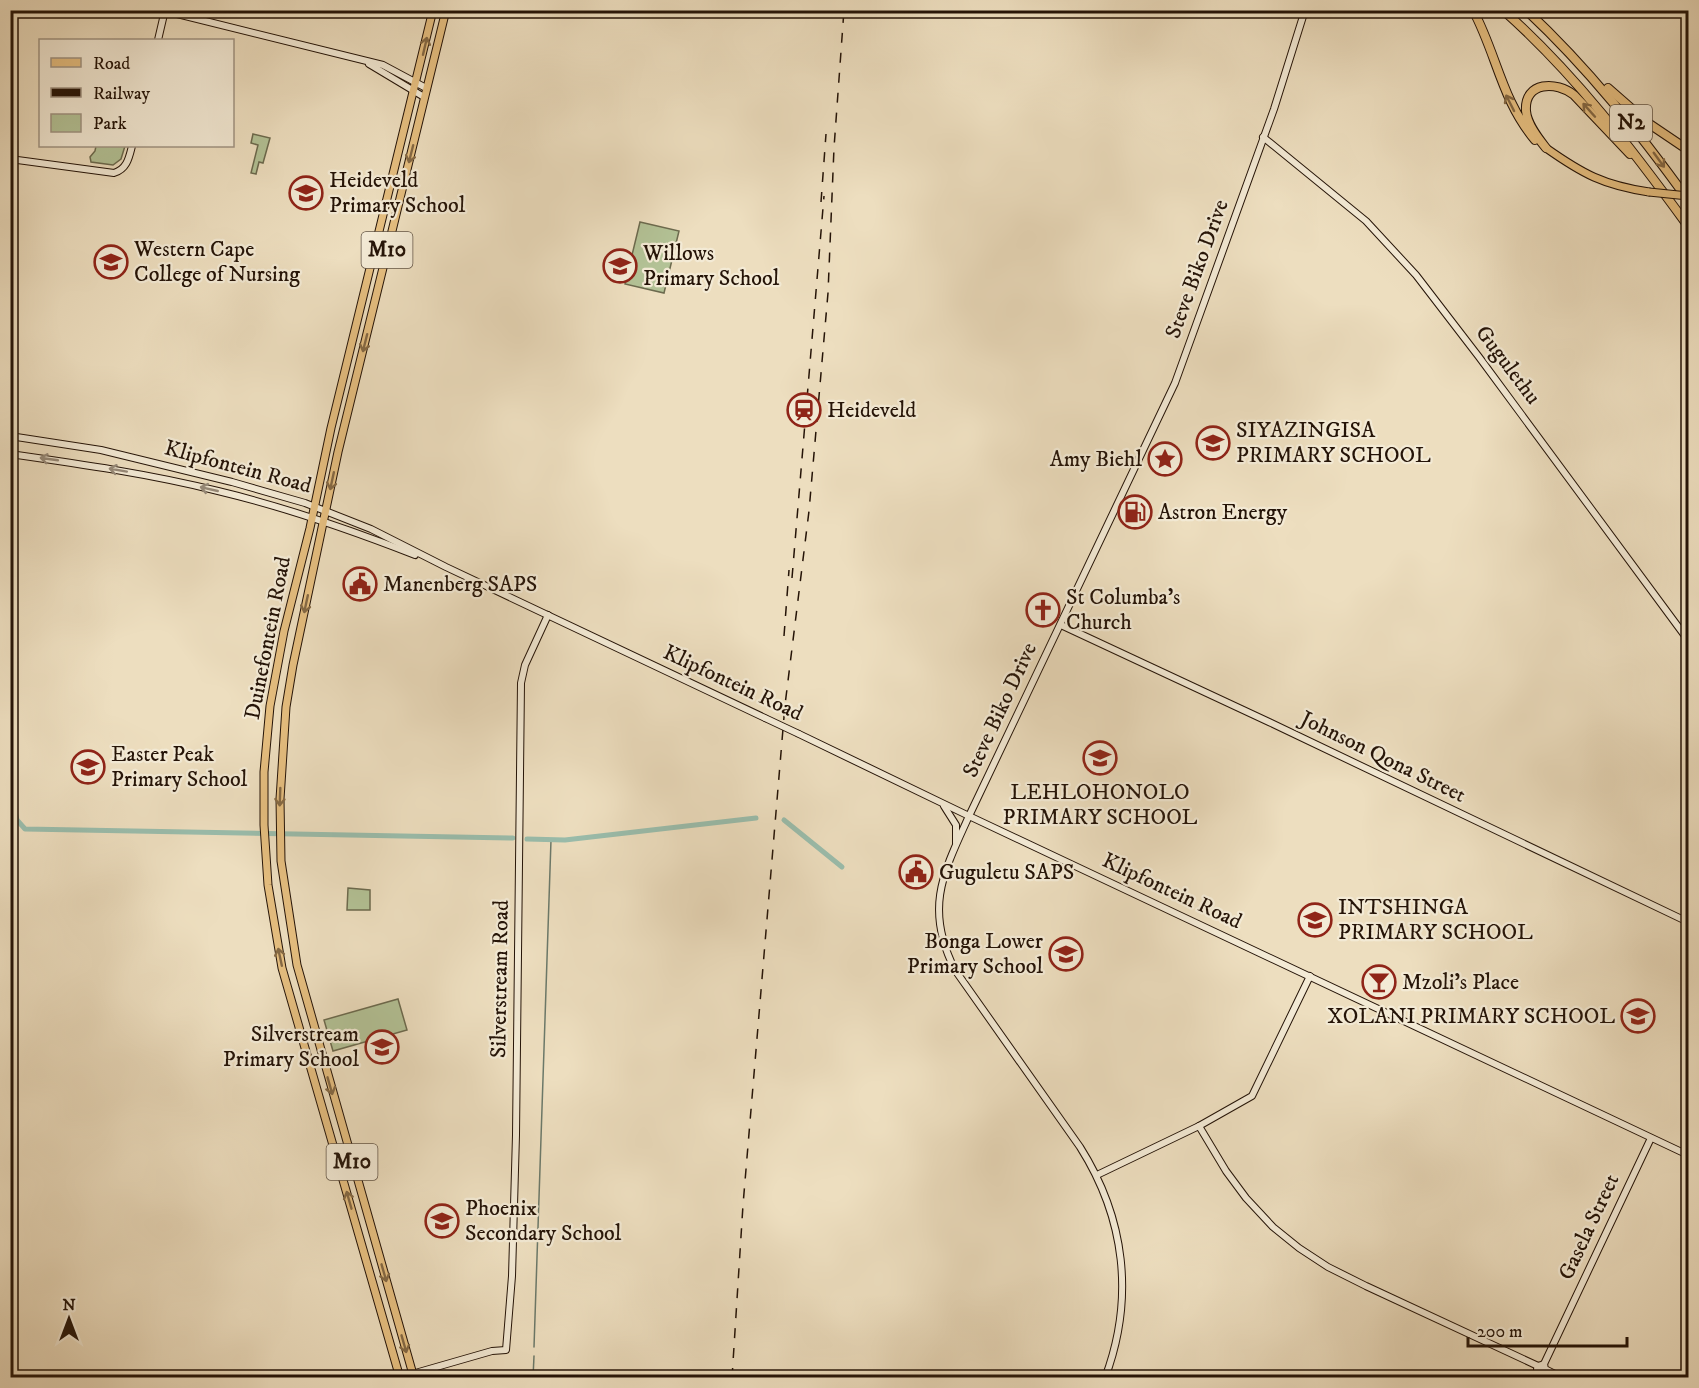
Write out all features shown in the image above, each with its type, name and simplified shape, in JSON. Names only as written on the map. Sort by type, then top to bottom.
[{"type":"highway","points":[[1473,10],[1508,99],[1525,127],[1536,141],[1546,148]]},
{"type":"highway","name":"N2","points":[[1503,10],[1577,84],[1620,134],[1689,226]]},
{"type":"highway","name":"N2","points":[[1526,10],[1568,51],[1625,116],[1689,200]]},
{"type":"highway","points":[[1568,51],[1636,114],[1689,150]]},
{"type":"highway","points":[[1546,148],[1530,122],[1527,105],[1536,90],[1547,85],[1556,85],[1578,98],[1657,184]]},
{"type":"main road","name":"Duinefontein Road","points":[[399,1377],[282,968],[270,907],[264,825],[264,772],[273,683],[284,631],[433,10]]},
{"type":"main road","name":"Duinefontein Road","points":[[413,1376],[297,965],[286,901],[280,843],[281,764],[289,686],[338,452],[446,10]]},
{"type":"main road","name":"Steve Biko Drive","points":[[1105,1377],[1118,1334],[1122,1296],[1122,1270],[1113,1217],[1097,1175],[1060,1117],[964,983],[948,956],[940,930],[939,905],[944,875],[955,846],[1171,392],[1265,139],[1305,10]]},
{"type":"main road","points":[[158,39],[165,11],[386,66],[426,88]]},
{"type":"main road","points":[[363,60],[424,97]]},
{"type":"main road","name":"Gugulethu","points":[[1265,139],[1366,221],[1416,275],[1469,342],[1689,640]]},
{"type":"main road","points":[[10,159],[114,173],[125,166],[132,147]]},
{"type":"main road","points":[[1546,148],[1570,166],[1612,185],[1689,196]]},
{"type":"main road","name":"Klipfontein Road","points":[[10,436],[101,450],[252,487],[326,511],[371,529],[446,567],[969,816],[1689,1155]]},
{"type":"main road","name":"Klipfontein Road","points":[[10,454],[108,468],[207,488],[323,522],[446,567]]},
{"type":"main road","name":"Silverstream Road","points":[[413,1376],[492,1351],[506,1350],[512,1276],[516,1124],[521,682],[525,665],[548,615]]},
{"type":"main road","name":"Johnson Qona Street","points":[[1060,625],[1689,922]]},
{"type":"main road","points":[[942,803],[956,825],[955,846]]},
{"type":"main road","points":[[1097,1175],[1199,1126],[1252,1096],[1310,976]]},
{"type":"main road","points":[[1199,1126],[1239,1190],[1263,1217],[1299,1248],[1359,1283],[1541,1369],[1563,1377]]},
{"type":"main road","name":"Gasela Street","points":[[1541,1369],[1651,1138]]},
{"type":"main road","points":[[399,1377],[413,1376]]},
{"type":"green space","points":[[253,134],[270,138],[263,163],[259,162],[256,174],[251,173],[258,145],[251,143]]},
{"type":"green space","points":[[96,147],[125,147],[121,159],[113,165],[91,162],[90,157]]},
{"type":"green space","points":[[640,222],[679,231],[664,293],[625,284]]},
{"type":"green space","points":[[348,888],[370,890],[370,910],[347,910]]},
{"type":"green space","points":[[398,999],[407,1030],[333,1051],[324,1020]]},
{"type":"waterway","points":[[10,789],[17,820],[25,829],[513,838]]},
{"type":"waterway","points":[[527,839],[565,840],[756,818]]},
{"type":"waterway","points":[[784,820],[842,867]]},
{"type":"waterway","points":[[534,1347],[551,840]]},
{"type":"waterway","points":[[533,1378],[534,1356]]},
{"type":"railway","points":[[732,1378],[743,1205],[785,705],[809,511],[828,293],[834,148],[844,10]]},
{"type":"railway","points":[[821,202],[826,134]]},
{"type":"railway","points":[[792,578],[824,196]]},
{"type":"railway","points":[[784,636],[789,570]]},
{"type":"place","name":"Heideveld Primary School","points":[[306,193]]},
{"type":"place","name":"Western Cape College of Nursing","points":[[111,262]]},
{"type":"place","name":"Willows Primary School","points":[[620,266]]},
{"type":"place","name":"Heideveld","points":[[804,410]]},
{"type":"place","name":"SIYAZINGISA PRIMARY SCHOOL","points":[[1213,443]]},
{"type":"place","name":"Amy Biehl","points":[[1165,459]]},
{"type":"place","name":"Astron Energy","points":[[1135,512]]},
{"type":"place","name":"Manenberg SAPS","points":[[360,584]]},
{"type":"place","name":"St Columba's Church","points":[[1043,610]]},
{"type":"place","name":"LEHLOHONOLO PRIMARY SCHOOL","points":[[1100,758]]},
{"type":"place","name":"Easter Peak Primary School","points":[[88,767]]},
{"type":"place","name":"Guguletu SAPS","points":[[916,872]]},
{"type":"place","name":"INTSHINGA PRIMARY SCHOOL","points":[[1315,920]]},
{"type":"place","name":"Bonga Lower Primary School","points":[[1066,954]]},
{"type":"place","name":"Mzoli's Place","points":[[1379,982]]},
{"type":"place","name":"XOLANI PRIMARY SCHOOL","points":[[1638,1016]]},
{"type":"place","name":"Silverstream Primary School","points":[[382,1047]]},
{"type":"place","name":"Phoenix Secondary School","points":[[442,1221]]}]
